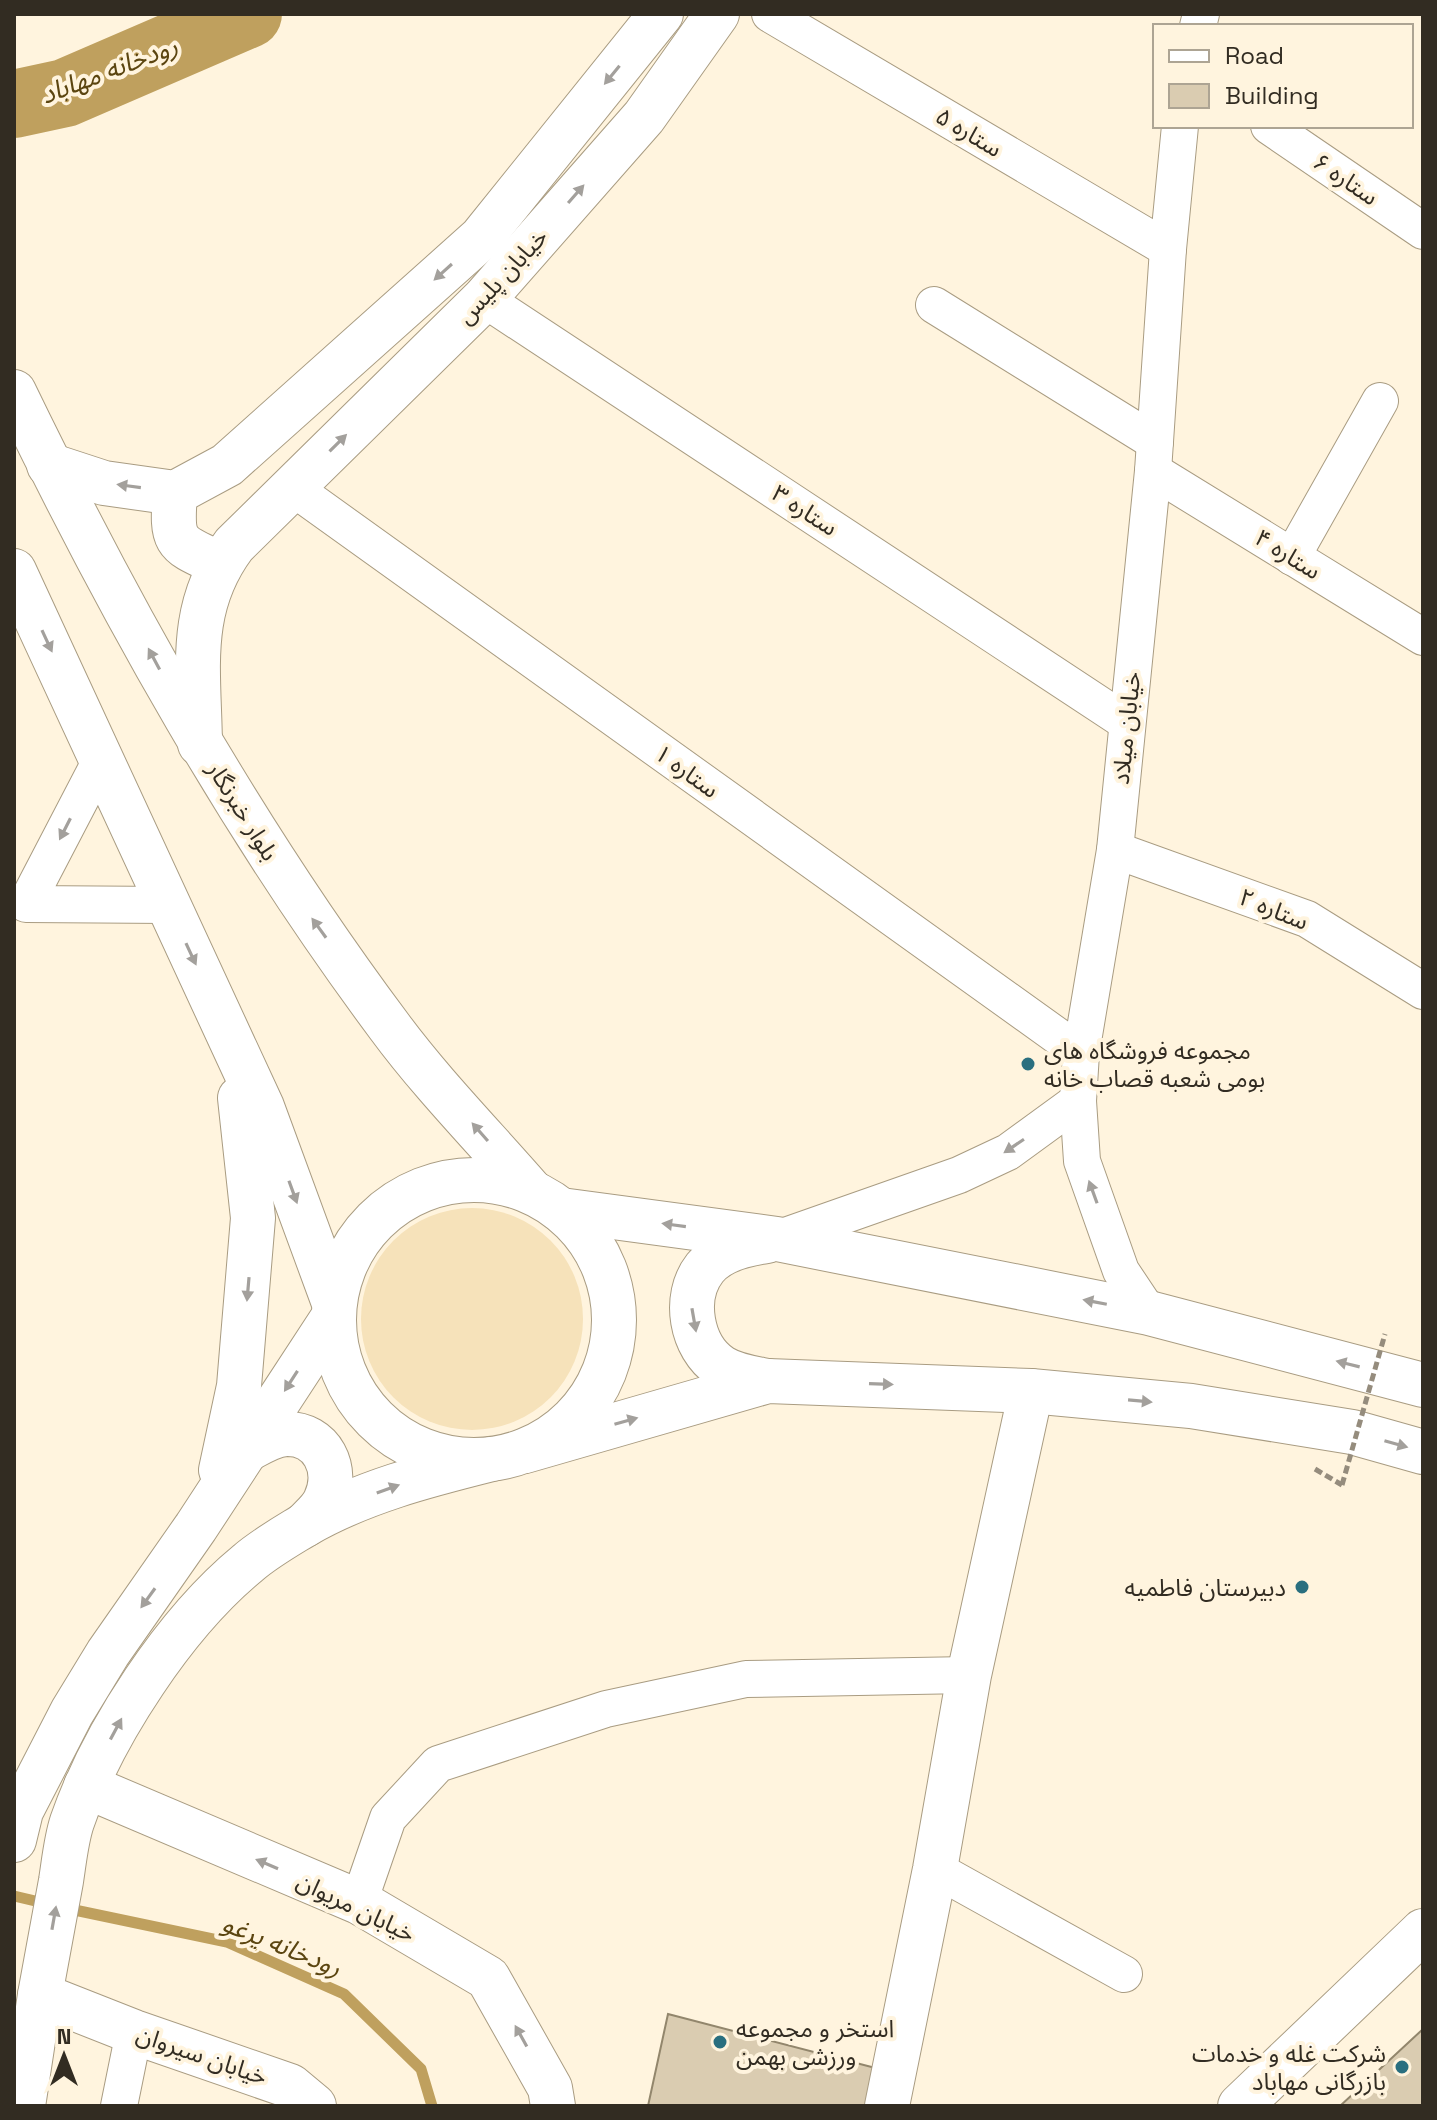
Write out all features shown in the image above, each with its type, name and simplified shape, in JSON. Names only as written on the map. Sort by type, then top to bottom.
[{"type":"main road","name":"خیابان پلیس","points":[[175,493],[227,465],[481,238],[661,14]]},
{"type":"main road","name":"خیابان پلیس","points":[[200,744],[198,637],[203,604],[220,564],[234,545],[484,299],[644,117],[717,14]]},
{"type":"main road","name":"بلوار خبرنگار","points":[[14,392],[49,465],[200,744],[306,911],[391,1029],[546,1201]]},
{"type":"main road","points":[[49,465],[104,483],[175,493],[172,527],[183,547],[220,564]]},
{"type":"main road","points":[[14,571],[262,1107],[334,1309]]},
{"type":"main road","points":[[215,1496],[239,1386],[253,1218],[233,1044]]},
{"type":"main road","points":[[546,1201],[587,1237],[605,1270],[613,1306],[612,1343],[602,1378],[582,1409],[554,1435],[508,1455],[455,1459],[420,1450],[388,1432],[362,1406],[344,1375],[334,1340],[334,1309],[345,1261],[370,1225],[404,1198],[445,1183],[488,1180],[546,1201],[777,1239],[1149,1313],[1423,1385]]},
{"type":"main road","points":[[777,1239],[748,1243],[726,1252],[705,1268],[691,1306],[694,1330],[705,1352],[720,1366],[740,1376],[768,1381],[1031,1391],[1191,1406],[1352,1432],[1423,1452]]},
{"type":"main road","points":[[20,1807],[108,1653],[196,1527],[334,1309]]},
{"type":"main road","points":[[23,2106],[40,1995],[79,1806],[125,1713],[165,1653],[201,1609],[248,1563],[305,1525],[365,1497],[421,1477],[768,1381]]},
{"type":"main road","points":[[887,2106],[935,1869],[969,1675],[1031,1391]]},
{"type":"main road","points":[[245,1451],[263,1440],[283,1434],[303,1435],[317,1443],[329,1460],[331,1483],[325,1503],[305,1525]]},
{"type":"main road","name":"خیابان مریوان","points":[[79,1806],[359,1902],[488,1978],[550,2088],[553,2106]]},
{"type":"main road","points":[[1240,2106],[1423,1931]]},
{"type":"main road","name":"خیابان سیروان","points":[[40,1995],[134,2032],[290,2086],[314,2106]]},
{"type":"street","name":"ستاره ۵","points":[[770,14],[1168,249]]},
{"type":"street","name":"خیابان میلاد","points":[[1149,1313],[1121,1271],[1082,1161],[1078,1101],[1081,1053],[1115,850],[1154,456],[1180,128]]},
{"type":"street","name":"ستاره ۶","points":[[1272,128],[1423,231]]},
{"type":"street","name":"ستاره ۳","points":[[484,299],[1126,722]]},
{"type":"street","name":"ستاره ۴","points":[[934,305],[1154,456],[1292,557],[1423,637]]},
{"type":"street","points":[[1292,557],[1380,401]]},
{"type":"street","name":"ستاره ۱","points":[[278,502],[1081,1053]]},
{"type":"street","points":[[20,918],[101,760]]},
{"type":"street","name":"ستاره ۲","points":[[1115,850],[1307,919],[1423,991]]},
{"type":"street","points":[[20,918],[169,905]]},
{"type":"street","points":[[777,1239],[959,1175],[1008,1152],[1078,1101]]},
{"type":"street","points":[[359,1902],[388,1818],[438,1764],[606,1709],[746,1679],[969,1675]]},
{"type":"street","points":[[935,1869],[1124,1974]]},
{"type":"street","points":[[119,2106],[134,2032]]},
{"type":"path","points":[[1311,1468],[1342,1485],[1385,1334]]},
{"type":"shaded area","points":[[472,1208],[515,1216],[551,1240],[575,1276],[583,1319],[575,1362],[551,1398],[515,1422],[472,1430],[429,1422],[393,1398],[369,1362],[361,1319],[369,1276],[393,1240],[429,1216]]},
{"type":"building","name":"استخر و مجموعه ورزشی بهمن","points":[[668,2014],[887,2071],[880,2106],[648,2106]]},
{"type":"building","name":"شرکت غله و خدمات بازرگانی مهاباد","points":[[1423,2029],[1423,2106],[1340,2106]]},
{"type":"waterway","name":"رودخانه مهاباد","points":[[14,104],[65,93],[248,14]]},
{"type":"waterway","name":"رودخانه یرغو","points":[[14,1896],[48,1904]]},
{"type":"waterway","name":"رودخانه یرغو","points":[[65,1908],[227,1942],[344,1994],[421,2069],[432,2106]]},
{"type":"place","name":"مجموعه فروشگاه های بومی شعبه قصاب خانه","points":[[1028,1064]]},
{"type":"place","name":"دبیرستان فاطمیه","points":[[1302,1587]]},
{"type":"place","name":"استخر و مجموعه ورزشی بهمن","points":[[720,2042]]},
{"type":"place","name":"شرکت غله و خدمات بازرگانی مهاباد","points":[[1402,2067]]}]
